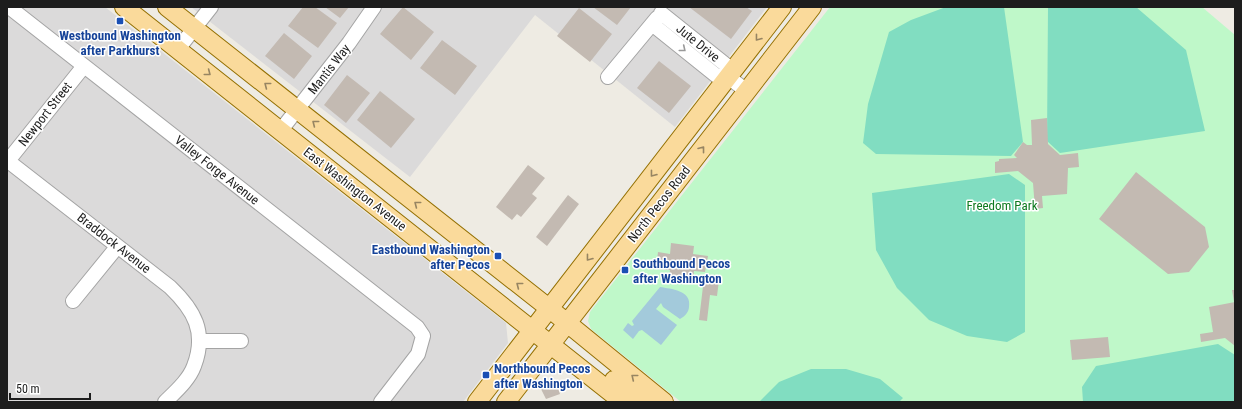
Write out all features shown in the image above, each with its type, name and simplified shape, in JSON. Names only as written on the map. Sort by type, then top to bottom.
[{"type":"main road","name":"East Washington Avenue","points":[[124,7],[281,130],[541,319],[559,334],[623,402]]},
{"type":"main road","name":"East Washington Avenue","points":[[166,7],[297,109],[559,334],[664,402]]},
{"type":"main road","name":"North Pecos Road","points":[[477,402],[782,7]]},
{"type":"main road","name":"North Pecos Road","points":[[506,402],[747,91],[799,15],[812,7]]},
{"type":"main road","points":[[559,334],[642,402]]},
{"type":"street","name":"Valley Forge Avenue","points":[[9,7],[417,327],[423,336],[418,354],[380,402]]},
{"type":"street","points":[[178,49],[211,7]]},
{"type":"street","name":"Mantis Way","points":[[281,130],[349,43],[374,7]]},
{"type":"street","points":[[608,77],[664,10]]},
{"type":"street","name":"Jute Drive","points":[[664,10],[726,65],[728,77]]},
{"type":"street","name":"Jute Drive","points":[[652,24],[718,77],[728,77],[747,91]]},
{"type":"street","name":"Newport Street","points":[[8,161],[84,66]]},
{"type":"street","name":"Braddock Avenue","points":[[8,161],[170,287],[186,303],[195,319],[199,340]]},
{"type":"street","points":[[73,301],[117,246]]},
{"type":"street","points":[[165,402],[184,383],[194,367],[199,340],[242,341]]},
{"type":"shaded area","points":[[7,7],[105,7],[506,323],[508,343],[463,402],[7,402]]},
{"type":"shaded area","points":[[191,7],[767,7],[675,127],[535,15],[410,177]]},
{"type":"green space","name":"Freedom Park","points":[[830,7],[1202,7],[1235,35],[1235,402],[681,402],[591,329],[588,321],[590,312]]},
{"type":"green space","points":[[946,7],[1004,7],[1023,142],[1011,156],[876,154],[863,143],[868,104],[889,32],[911,20]]},
{"type":"green space","points":[[1048,7],[1136,7],[1186,50],[1205,131],[1060,153],[1047,141]]},
{"type":"green space","points":[[1009,174],[1025,185],[1025,332],[1007,342],[967,336],[929,320],[897,288],[876,250],[872,193]]},
{"type":"green space","points":[[1218,344],[1235,355],[1235,402],[1083,402],[1082,387],[1096,366]]},
{"type":"green space","points":[[811,369],[846,369],[880,379],[903,398],[899,402],[759,402],[779,382]]},
{"type":"water","points":[[660,287],[680,291],[684,294],[689,301],[688,311],[685,316],[680,319],[663,307],[661,303],[656,309],[677,325],[661,345],[642,330],[639,331],[633,339],[623,330],[628,323],[632,326],[634,325],[632,321]]},
{"type":"building","points":[[303,7],[315,7],[337,23],[318,48],[288,26]]},
{"type":"building","points":[[325,7],[349,7],[340,18]]},
{"type":"building","points":[[403,7],[434,32],[411,60],[380,34]]},
{"type":"building","points":[[593,7],[631,7],[617,25]]},
{"type":"building","points":[[689,7],[746,7],[752,11],[731,39]]},
{"type":"building","points":[[579,8],[612,34],[590,62],[557,36]]},
{"type":"building","points":[[284,33],[312,56],[294,79],[265,56]]},
{"type":"building","points":[[442,40],[477,66],[455,95],[420,68]]},
{"type":"building","points":[[659,61],[691,86],[669,113],[637,88]]},
{"type":"building","points":[[347,75],[370,93],[346,123],[324,105]]},
{"type":"building","points":[[380,91],[415,119],[391,148],[357,120]]},
{"type":"building","points":[[1047,118],[1048,144],[1060,155],[1078,153],[1079,167],[1068,168],[1067,194],[1042,196],[1043,208],[1035,209],[1033,183],[1018,171],[995,173],[995,162],[999,161],[999,159],[1017,158],[1014,155],[1023,142],[1027,145],[1032,145],[1031,120]]},
{"type":"building","points":[[528,165],[545,178],[532,194],[537,198],[521,217],[517,214],[512,220],[496,207]]},
{"type":"building","points":[[1136,172],[1205,227],[1209,247],[1189,272],[1168,274],[1099,219]]},
{"type":"building","points":[[568,195],[579,204],[547,246],[536,237]]},
{"type":"building","points":[[671,243],[694,246],[693,254],[708,256],[705,272],[694,271],[693,281],[669,278],[670,270],[656,269],[658,252],[670,254]]},
{"type":"building","points":[[704,278],[719,280],[717,296],[710,295],[707,321],[699,320]]},
{"type":"building","points":[[1232,290],[1235,290],[1235,302],[1234,302]]},
{"type":"building","points":[[1235,302],[1235,346],[1225,338],[1201,342],[1200,334],[1213,332],[1209,307]]},
{"type":"building","points":[[1108,337],[1110,357],[1072,360],[1070,340]]},
{"type":"building","points":[[556,383],[560,394],[546,399],[541,389]]},
{"type":"place","name":"Westbound Washington after Parkhurst","points":[[120,21]]},
{"type":"place","name":"Eastbound Washington after Pecos","points":[[498,256]]},
{"type":"place","name":"Southbound Pecos after Washington","points":[[625,270]]},
{"type":"place","name":"Northbound Pecos after Washington","points":[[486,375]]}]
